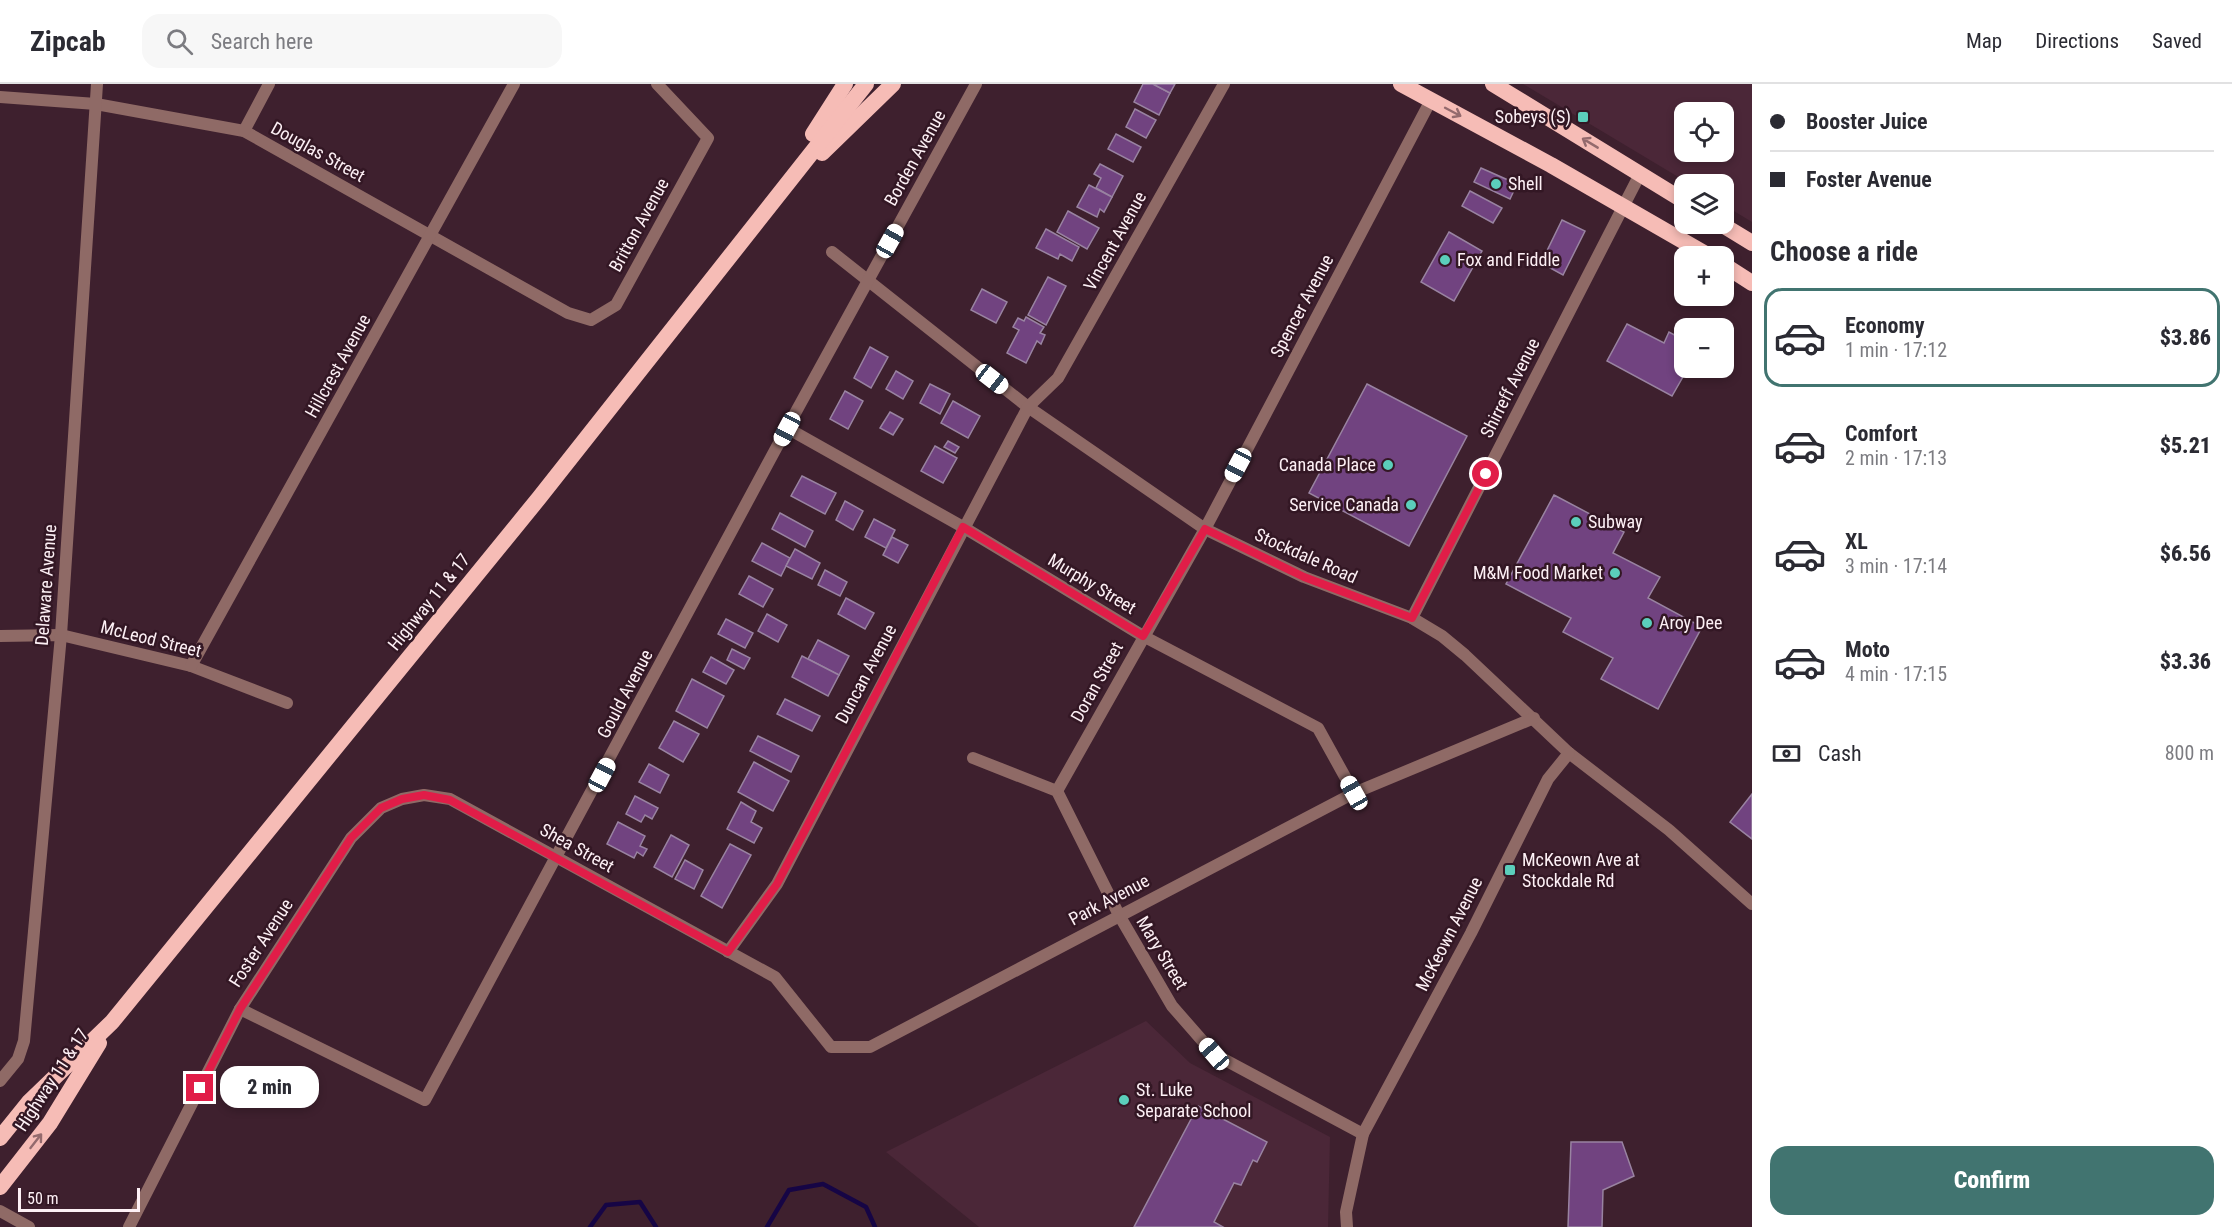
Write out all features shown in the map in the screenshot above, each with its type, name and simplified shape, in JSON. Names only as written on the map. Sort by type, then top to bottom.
[{"type":"highway","points":[[769,203],[845,84]]},
{"type":"highway","name":"Highway 11 & 17","points":[[0,1138],[29,1102],[112,1022],[539,498],[769,203],[866,84]]},
{"type":"highway","name":"Highway 11 & 17","points":[[769,203],[875,84]]},
{"type":"highway","points":[[769,203],[893,84]]},
{"type":"highway","points":[[1401,84],[1624,205],[1692,246]]},
{"type":"highway","points":[[1493,84],[1674,195]]},
{"type":"highway","points":[[1734,232],[1752,243]]},
{"type":"highway","points":[[1734,271],[1752,283]]},
{"type":"highway","name":"Highway 11 & 17","points":[[0,1187],[50,1123],[112,1022]]},
{"type":"street","name":"Delaware Avenue","points":[[0,1081],[18,1059],[24,1041],[61,635],[97,84]]},
{"type":"street","points":[[244,131],[268,84]]},
{"type":"street","name":"Hillcrest Avenue","points":[[191,666],[514,84]]},
{"type":"street","name":"Britton Avenue","points":[[591,320],[616,305],[708,138],[657,84]]},
{"type":"street","name":"Borden Avenue","points":[[868,280],[976,84]]},
{"type":"street","name":"Vincent Avenue","points":[[1028,407],[1059,378],[1224,84]]},
{"type":"street","name":"Douglas Street","points":[[0,97],[96,104],[244,131],[568,313],[591,320]]},
{"type":"street","name":"Spencer Avenue","points":[[1205,529],[1431,100]]},
{"type":"street","name":"Shirreff Avenue","points":[[1412,618],[1640,174]]},
{"type":"street","name":"Stockdale Road","points":[[832,252],[1028,407],[1205,529],[1304,577],[1412,618],[1442,636],[1466,655],[1569,753],[1670,830],[1752,904]]},
{"type":"street","name":"Gould Avenue","points":[[240,1009],[425,1100],[868,280]]},
{"type":"street","name":"Duncan Avenue","points":[[728,952],[777,884],[1028,407]]},
{"type":"street","name":"Murphy Street","points":[[787,429],[963,527],[1143,636],[1318,728],[1354,793]]},
{"type":"street","name":"Doran Street","points":[[1057,791],[1205,529]]},
{"type":"street","name":"McLeod Street","points":[[0,636],[61,635],[191,666],[287,703]]},
{"type":"street","name":"Park Avenue","points":[[728,952],[775,977],[831,1047],[870,1047],[1354,793],[1534,718]]},
{"type":"street","name":"McKeown Avenue","points":[[1347,1227],[1346,1212],[1363,1134],[1471,933],[1548,779],[1569,753]]},
{"type":"street","points":[[973,758],[1057,791]]},
{"type":"street","name":"Mary Street","points":[[1057,791],[1119,915],[1172,1006],[1214,1054],[1363,1134]]},
{"type":"street","name":"Shea Street","points":[[402,799],[424,795],[450,800],[728,952]]},
{"type":"street","name":"Foster Avenue","points":[[129,1227],[240,1009],[351,838],[381,808],[402,799]]},
{"type":"street","points":[[0,1211],[29,1227]]},
{"type":"shaded area","points":[[1523,84],[1752,84],[1752,222],[1734,211],[1734,174],[1674,174]]},
{"type":"shaded area","name":"St. Luke Separate School","points":[[1146,1021],[1190,1063],[1330,1137],[1328,1227],[979,1227],[886,1152]]},
{"type":"building","points":[[1143,84],[1153,84],[1170,93],[1159,115],[1134,102]]},
{"type":"building","points":[[1153,84],[1175,84],[1170,93]]},
{"type":"building","points":[[1135,109],[1156,120],[1146,138],[1126,127]]},
{"type":"building","points":[[1116,134],[1141,147],[1133,162],[1108,149]]},
{"type":"building","points":[[1100,164],[1123,176],[1112,197],[1096,188],[1101,178],[1094,174]]},
{"type":"building","points":[[1481,168],[1517,184],[1510,199],[1474,182]]},
{"type":"building","points":[[1089,185],[1112,197],[1104,212],[1100,209],[1097,217],[1077,207]]},
{"type":"building","points":[[1470,191],[1502,208],[1493,223],[1462,206]]},
{"type":"building","points":[[1068,211],[1099,228],[1087,249],[1057,232]]},
{"type":"building","points":[[1562,220],[1585,231],[1563,275],[1541,263]]},
{"type":"building","points":[[1046,229],[1079,247],[1072,261],[1060,254],[1058,259],[1036,248]]},
{"type":"building","points":[[1449,232],[1482,251],[1454,301],[1421,282]]},
{"type":"building","points":[[1048,277],[1066,286],[1046,325],[1028,315]]},
{"type":"building","points":[[982,289],[1007,302],[996,323],[971,310]]},
{"type":"building","points":[[1026,317],[1044,327],[1040,333],[1045,335],[1041,344],[1037,341],[1026,363],[1007,353],[1019,330],[1013,327],[1018,318],[1024,321]]},
{"type":"building","points":[[1627,324],[1664,343],[1669,332],[1674,335],[1674,378],[1682,378],[1672,396],[1607,361]]},
{"type":"building","points":[[870,347],[888,357],[871,388],[854,378]]},
{"type":"building","points":[[896,371],[913,381],[903,399],[886,389]]},
{"type":"building","points":[[930,384],[950,394],[940,414],[920,403]]},
{"type":"building","name":"Canada Place","points":[[1367,384],[1467,436],[1409,546],[1309,493]]},
{"type":"building","points":[[845,391],[863,401],[848,429],[830,419]]},
{"type":"building","points":[[953,401],[980,416],[968,438],[941,423]]},
{"type":"building","points":[[890,412],[903,419],[893,435],[880,428]]},
{"type":"building","points":[[948,441],[959,447],[955,453],[944,447]]},
{"type":"building","points":[[935,446],[957,458],[943,483],[921,471]]},
{"type":"building","points":[[802,476],[836,493],[825,514],[791,496]]},
{"type":"building","points":[[1554,495],[1624,532],[1613,553],[1660,577],[1648,598],[1702,627],[1658,709],[1601,679],[1613,658],[1563,632],[1571,618],[1506,584]]},
{"type":"building","points":[[845,501],[863,511],[853,530],[836,520]]},
{"type":"building","points":[[780,513],[813,531],[805,547],[772,529]]},
{"type":"building","points":[[874,519],[895,530],[886,548],[865,537]]},
{"type":"building","points":[[892,537],[908,545],[898,563],[883,555]]},
{"type":"building","points":[[762,543],[790,558],[781,576],[752,561]]},
{"type":"building","points":[[795,549],[820,563],[812,579],[786,566]]},
{"type":"building","points":[[825,570],[847,582],[840,596],[818,585]]},
{"type":"building","points":[[749,576],[773,589],[763,607],[739,594]]},
{"type":"building","points":[[846,598],[874,613],[865,629],[838,614]]},
{"type":"building","points":[[767,614],[787,625],[778,642],[758,631]]},
{"type":"building","points":[[726,619],[753,633],[745,648],[718,634]]},
{"type":"building","points":[[818,640],[849,656],[839,675],[808,659]]},
{"type":"building","points":[[732,649],[750,658],[744,669],[727,660]]},
{"type":"building","points":[[802,656],[839,675],[828,696],[792,677]]},
{"type":"building","points":[[711,657],[734,670],[726,684],[703,672]]},
{"type":"building","points":[[692,679],[724,696],[707,728],[676,711]]},
{"type":"building","points":[[785,699],[820,716],[812,731],[777,714]]},
{"type":"building","points":[[674,721],[699,734],[683,762],[659,748]]},
{"type":"building","points":[[758,736],[799,756],[791,772],[750,751]]},
{"type":"building","points":[[754,762],[789,781],[773,811],[738,792]]},
{"type":"building","points":[[649,764],[669,775],[660,793],[639,782]]},
{"type":"building","points":[[1752,794],[1752,839],[1730,822]]},
{"type":"building","points":[[635,796],[658,808],[652,819],[645,815],[641,822],[626,814]]},
{"type":"building","points":[[741,802],[756,811],[751,822],[762,828],[754,843],[727,829]]},
{"type":"building","points":[[618,822],[645,836],[640,846],[647,849],[643,856],[637,852],[634,858],[607,844]]},
{"type":"building","points":[[671,835],[689,845],[672,877],[654,867]]},
{"type":"building","points":[[730,844],[751,855],[722,908],[701,896]]},
{"type":"building","points":[[685,860],[703,870],[694,889],[675,879]]},
{"type":"building","points":[[1198,1106],[1267,1142],[1257,1162],[1253,1160],[1241,1185],[1234,1183],[1214,1222],[1223,1227],[1134,1227]]},
{"type":"building","points":[[1571,1142],[1622,1142],[1634,1176],[1603,1190],[1602,1227],[1568,1227]]},
{"type":"waterway","points":[[767,1227],[789,1190],[823,1184],[866,1207],[875,1227]]},
{"type":"waterway","points":[[590,1227],[606,1205],[640,1202],[656,1227]]},
{"type":"place","name":"Sobeys (S)","points":[[1583,117]]},
{"type":"place","name":"Shell","points":[[1496,184]]},
{"type":"place","name":"Fox and Fiddle","points":[[1445,260]]},
{"type":"place","name":"Canada Place","points":[[1388,465]]},
{"type":"place","name":"Service Canada","points":[[1411,505]]},
{"type":"place","name":"Subway","points":[[1576,522]]},
{"type":"place","name":"M&M Food Market","points":[[1615,573]]},
{"type":"place","name":"Aroy Dee","points":[[1647,623]]},
{"type":"place","name":"McKeown Ave at Stockdale Rd","points":[[1510,870]]},
{"type":"place","name":"St. Luke Separate School","points":[[1124,1100]]},
{"type":"route","points":[[200,1088],[240,1009],[351,838],[381,808],[402,799],[424,795],[450,800],[728,952],[777,884],[963,527],[1143,636],[1205,529],[1304,577],[1412,618],[1486,474]]}]
